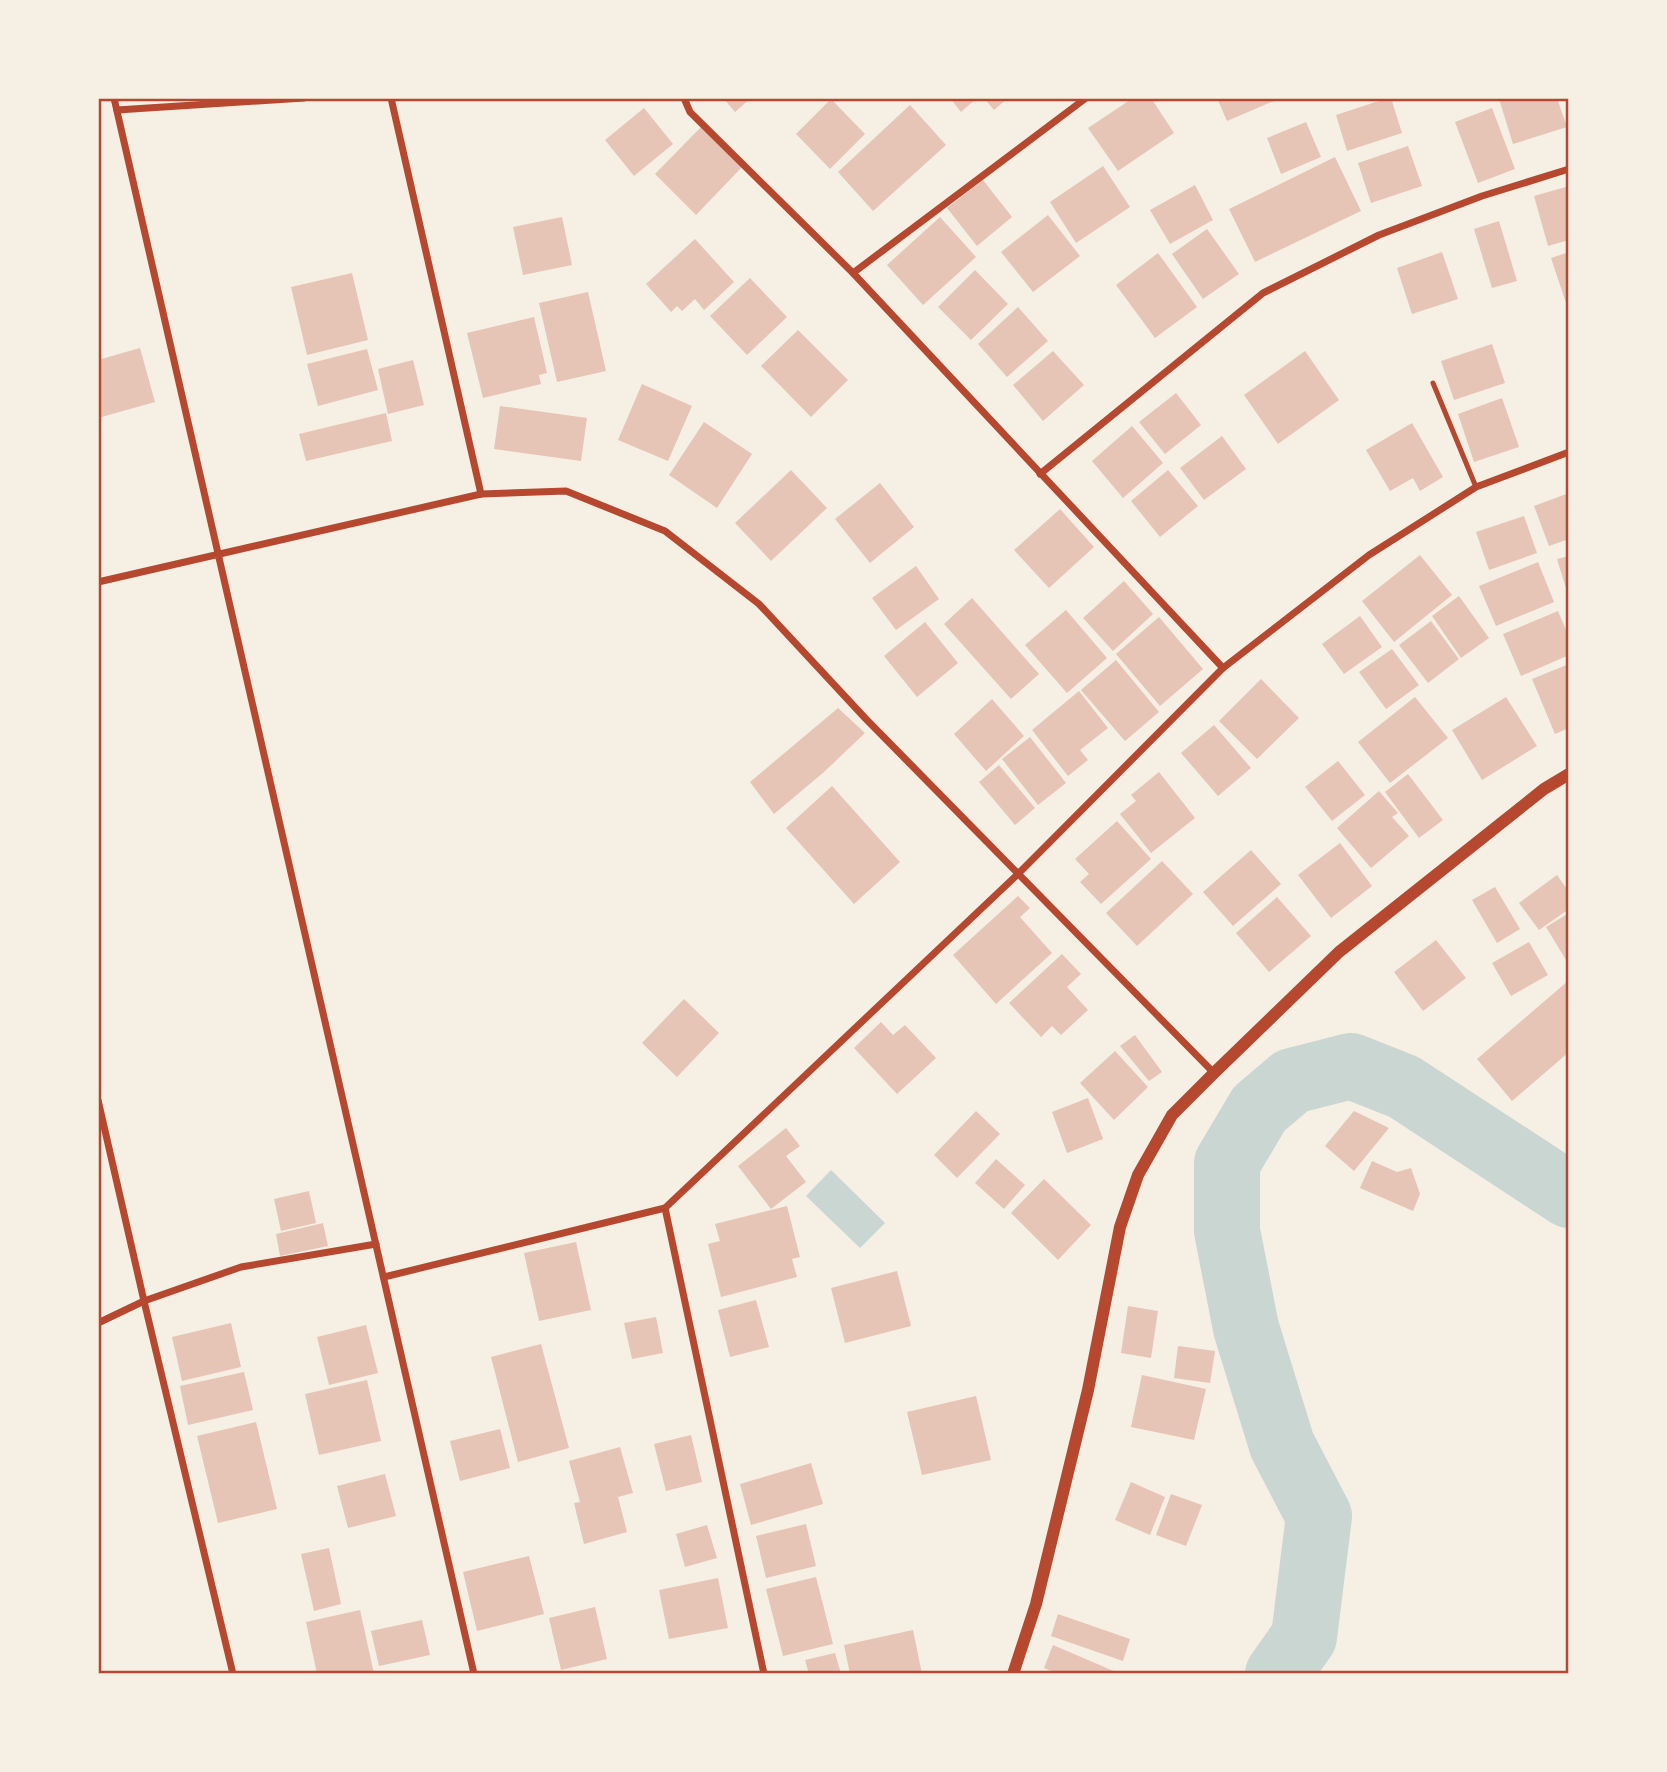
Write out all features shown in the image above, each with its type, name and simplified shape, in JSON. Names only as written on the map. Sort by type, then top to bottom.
[{"type":"street","points":[[114,98],[474,1674]]},
{"type":"street","points":[[117,110],[304,98]]},
{"type":"street","points":[[391,98],[481,494]]},
{"type":"street","points":[[684,98],[690,112],[853,274],[1223,668]]},
{"type":"street","points":[[853,274],[1086,98]]},
{"type":"street","points":[[1040,474],[1263,293],[1379,235],[1482,196],[1569,169]]},
{"type":"street","points":[[384,1277],[665,1208],[1019,873],[1223,668],[1369,555],[1476,487],[1569,452]]},
{"type":"street","points":[[98,582],[481,494],[566,491],[665,531],[759,604],[864,718],[1214,1073]]},
{"type":"street","points":[[1013,1674],[1036,1604],[1085,1404],[1120,1227],[1138,1175],[1172,1115],[1339,952],[1544,789],[1569,774]]},
{"type":"street","points":[[98,1100],[233,1674]]},
{"type":"street","points":[[665,1208],[764,1674]]},
{"type":"street","points":[[98,1323],[144,1301],[241,1267],[376,1244]]},
{"type":"lane","points":[[1433,383],[1476,487]]},
{"type":"shaded area","points":[[831,1170],[885,1223],[860,1248],[806,1196]]},
{"type":"building","points":[[723,98],[751,98],[735,112]]},
{"type":"building","points":[[950,98],[977,98],[961,112]]},
{"type":"building","points":[[984,98],[1008,98],[994,110]]},
{"type":"building","points":[[1133,98],[1151,98],[1174,133],[1118,171],[1088,128]]},
{"type":"building","points":[[1217,98],[1281,98],[1227,121]]},
{"type":"building","points":[[1391,98],[1402,133],[1347,151],[1336,115]]},
{"type":"building","points":[[1557,98],[1567,127],[1513,144],[1499,99]]},
{"type":"building","points":[[831,99],[865,134],[830,169],[796,134]]},
{"type":"building","points":[[910,105],[946,145],[873,211],[838,172]]},
{"type":"building","points":[[644,108],[673,144],[634,176],[605,140]]},
{"type":"building","points":[[1492,108],[1515,169],[1478,183],[1455,122]]},
{"type":"building","points":[[1306,122],[1321,157],[1281,174],[1267,138]]},
{"type":"building","points":[[702,126],[743,166],[696,215],[655,174]]},
{"type":"building","points":[[1408,146],[1422,186],[1371,203],[1358,163]]},
{"type":"building","points":[[1335,157],[1361,211],[1255,262],[1229,209]]},
{"type":"building","points":[[1103,166],[1130,207],[1076,243],[1050,202]]},
{"type":"building","points":[[983,180],[1012,217],[977,246],[947,208]]},
{"type":"building","points":[[1195,185],[1213,220],[1170,244],[1150,210]]},
{"type":"building","points":[[1569,186],[1569,240],[1548,246],[1534,196]]},
{"type":"building","points":[[1048,215],[1080,256],[1033,292],[1001,252]]},
{"type":"building","points":[[562,217],[572,265],[523,275],[513,227]]},
{"type":"building","points":[[940,217],[976,257],[923,305],[887,265]]},
{"type":"building","points":[[1499,221],[1517,281],[1492,288],[1474,229]]},
{"type":"building","points":[[1207,229],[1239,274],[1203,299],[1172,254]]},
{"type":"building","points":[[695,239],[734,282],[704,310],[695,299],[682,311],[677,306],[671,312],[646,284]]},
{"type":"building","points":[[1442,252],[1458,299],[1412,314],[1397,268]]},
{"type":"building","points":[[1569,252],[1569,302],[1566,303],[1551,258]]},
{"type":"building","points":[[1158,253],[1197,307],[1155,338],[1116,285]]},
{"type":"building","points":[[975,270],[1008,304],[971,340],[938,307]]},
{"type":"building","points":[[352,273],[368,340],[307,355],[291,287]]},
{"type":"building","points":[[750,278],[787,317],[747,355],[710,316]]},
{"type":"building","points":[[588,292],[606,371],[557,382],[539,303]]},
{"type":"building","points":[[1018,307],[1048,341],[1007,377],[978,344]]},
{"type":"building","points":[[534,317],[547,373],[539,375],[541,384],[483,398],[467,333]]},
{"type":"building","points":[[798,330],[848,380],[811,417],[761,366]]},
{"type":"building","points":[[1492,344],[1505,383],[1454,400],[1441,361]]},
{"type":"building","points":[[140,348],[155,402],[98,418],[98,360]]},
{"type":"building","points":[[367,349],[378,390],[318,406],[307,364]]},
{"type":"building","points":[[1053,351],[1084,385],[1043,421],[1013,385]]},
{"type":"building","points":[[1305,351],[1339,400],[1278,444],[1244,395]]},
{"type":"building","points":[[413,360],[424,405],[388,414],[378,369]]},
{"type":"building","points":[[642,384],[692,406],[668,461],[618,440]]},
{"type":"building","points":[[1176,393],[1201,425],[1165,454],[1139,422]]},
{"type":"building","points":[[1502,398],[1519,447],[1474,462],[1458,414]]},
{"type":"building","points":[[500,406],[587,418],[581,461],[494,449]]},
{"type":"building","points":[[386,413],[392,441],[306,461],[299,434]]},
{"type":"building","points":[[704,422],[752,454],[717,508],[669,475]]},
{"type":"building","points":[[1412,423],[1443,477],[1420,491],[1413,478],[1390,491],[1366,450]]},
{"type":"building","points":[[1132,426],[1163,463],[1123,498],[1092,461]]},
{"type":"building","points":[[1222,436],[1246,469],[1204,500],[1180,468]]},
{"type":"building","points":[[791,470],[827,508],[771,561],[735,523]]},
{"type":"building","points":[[1168,470],[1198,506],[1160,537],[1131,501]]},
{"type":"building","points":[[880,483],[914,527],[870,563],[835,519]]},
{"type":"building","points":[[1569,493],[1569,539],[1549,546],[1534,506]]},
{"type":"building","points":[[1060,509],[1094,547],[1049,588],[1014,550]]},
{"type":"building","points":[[1524,516],[1537,553],[1489,570],[1476,532]]},
{"type":"building","points":[[1420,555],[1452,595],[1394,642],[1362,601]]},
{"type":"building","points":[[1569,556],[1569,595],[1568,595],[1557,559]]},
{"type":"building","points":[[1538,562],[1554,602],[1496,626],[1479,586]]},
{"type":"building","points":[[916,566],[939,599],[896,630],[872,598]]},
{"type":"building","points":[[1124,581],[1153,614],[1113,651],[1083,618]]},
{"type":"building","points":[[1459,596],[1489,638],[1461,658],[1432,616]]},
{"type":"building","points":[[972,598],[1039,674],[1011,699],[944,624]]},
{"type":"building","points":[[1066,610],[1107,658],[1067,693],[1025,645]]},
{"type":"building","points":[[1558,611],[1569,637],[1569,655],[1521,676],[1503,634]]},
{"type":"building","points":[[1360,616],[1382,647],[1344,674],[1322,644]]},
{"type":"building","points":[[1159,617],[1203,669],[1160,706],[1116,654]]},
{"type":"building","points":[[1431,621],[1459,659],[1428,683],[1399,645]]},
{"type":"building","points":[[925,622],[958,663],[917,697],[884,656]]},
{"type":"building","points":[[1392,649],[1419,685],[1386,709],[1359,672]]},
{"type":"building","points":[[1116,660],[1159,712],[1125,741],[1081,690]]},
{"type":"building","points":[[1569,664],[1569,728],[1555,734],[1532,679]]},
{"type":"building","points":[[1261,679],[1299,718],[1257,759],[1219,721]]},
{"type":"building","points":[[1079,691],[1108,728],[1080,750],[1088,760],[1068,776],[1032,730]]},
{"type":"building","points":[[1415,697],[1448,738],[1390,783],[1358,742]]},
{"type":"building","points":[[1506,697],[1537,746],[1482,780],[1452,730]]},
{"type":"building","points":[[992,699],[1024,736],[986,771],[954,734]]},
{"type":"building","points":[[838,708],[865,733],[774,814],[750,782]]},
{"type":"building","points":[[1214,725],[1251,768],[1218,796],[1181,753]]},
{"type":"building","points":[[1030,737],[1066,783],[1038,805],[1002,759]]},
{"type":"building","points":[[1338,761],[1365,795],[1332,821],[1305,787]]},
{"type":"building","points":[[999,765],[1035,808],[1015,825],[979,782]]},
{"type":"building","points":[[1159,772],[1195,818],[1151,853],[1120,814],[1136,801],[1131,795]]},
{"type":"building","points":[[1408,774],[1443,820],[1419,838],[1385,792]]},
{"type":"building","points":[[832,786],[900,862],[854,904],[786,828]]},
{"type":"building","points":[[1379,791],[1398,813],[1392,817],[1409,836],[1371,868],[1337,828]]},
{"type":"building","points":[[1117,821],[1151,859],[1101,904],[1080,882],[1089,874],[1075,859]]},
{"type":"building","points":[[1340,843],[1372,886],[1331,918],[1298,875]]},
{"type":"building","points":[[1251,850],[1281,884],[1233,926],[1203,892]]},
{"type":"building","points":[[1162,861],[1193,894],[1137,946],[1106,913]]},
{"type":"building","points":[[1557,875],[1569,892],[1569,909],[1539,930],[1519,903]]},
{"type":"building","points":[[1495,887],[1520,929],[1497,943],[1472,900]]},
{"type":"building","points":[[1018,896],[1030,908],[1020,917],[1052,953],[996,1004],[953,955]]},
{"type":"building","points":[[1277,897],[1311,936],[1269,972],[1236,933]]},
{"type":"building","points":[[1569,913],[1569,959],[1566,960],[1546,927]]},
{"type":"building","points":[[1436,940],[1466,978],[1423,1011],[1394,972]]},
{"type":"building","points":[[1529,942],[1548,975],[1511,996],[1492,963]]},
{"type":"building","points":[[1062,954],[1081,974],[1067,987],[1088,1010],[1061,1035],[1052,1026],[1041,1037],[1009,1003]]},
{"type":"building","points":[[1568,981],[1569,1052],[1512,1101],[1477,1059]]},
{"type":"building","points":[[684,999],[719,1033],[677,1077],[642,1043]]},
{"type":"building","points":[[881,1022],[893,1035],[905,1025],[936,1058],[897,1094],[854,1048]]},
{"type":"building","points":[[1135,1035],[1162,1072],[1149,1081],[1120,1046]]},
{"type":"building","points":[[1115,1051],[1148,1087],[1114,1120],[1080,1083]]},
{"type":"building","points":[[1088,1098],[1103,1139],[1067,1153],[1052,1112]]},
{"type":"building","points":[[976,1111],[1000,1134],[957,1178],[934,1155]]},
{"type":"building","points":[[1354,1111],[1389,1128],[1354,1171],[1325,1146]]},
{"type":"building","points":[[786,1128],[800,1146],[786,1156],[806,1182],[771,1209],[738,1166]]},
{"type":"building","points":[[996,1159],[1025,1185],[1004,1209],[975,1183]]},
{"type":"building","points":[[1372,1161],[1397,1172],[1411,1168],[1420,1194],[1413,1211],[1360,1188]]},
{"type":"building","points":[[1044,1179],[1091,1225],[1058,1260],[1011,1213]]},
{"type":"building","points":[[309,1191],[316,1223],[281,1231],[274,1199]]},
{"type":"building","points":[[787,1206],[800,1257],[792,1259],[797,1277],[721,1297],[708,1244],[720,1241],[715,1224]]},
{"type":"building","points":[[323,1223],[328,1246],[280,1256],[276,1234]]},
{"type":"building","points":[[576,1242],[591,1310],[539,1321],[524,1253]]},
{"type":"building","points":[[897,1271],[911,1326],[845,1343],[831,1288]]},
{"type":"building","points":[[756,1300],[769,1347],[730,1357],[718,1310]]},
{"type":"building","points":[[1128,1306],[1158,1311],[1151,1358],[1121,1353]]},
{"type":"building","points":[[656,1317],[663,1353],[632,1359],[624,1323]]},
{"type":"building","points":[[231,1323],[241,1367],[182,1381],[172,1337]]},
{"type":"building","points":[[366,1325],[378,1373],[329,1385],[317,1337]]},
{"type":"building","points":[[541,1344],[569,1448],[518,1462],[491,1357]]},
{"type":"building","points":[[1178,1346],[1215,1351],[1210,1383],[1174,1378]]},
{"type":"building","points":[[244,1372],[253,1410],[188,1425],[180,1386]]},
{"type":"building","points":[[1142,1375],[1206,1389],[1194,1440],[1131,1427]]},
{"type":"building","points":[[367,1380],[381,1441],[319,1455],[305,1394]]},
{"type":"building","points":[[976,1396],[991,1460],[922,1475],[907,1412]]},
{"type":"building","points":[[256,1422],[277,1509],[218,1523],[197,1436]]},
{"type":"building","points":[[500,1429],[510,1468],[460,1481],[450,1441]]},
{"type":"building","points":[[691,1435],[702,1482],[666,1491],[654,1444]]},
{"type":"building","points":[[620,1447],[633,1493],[618,1497],[627,1532],[584,1544],[574,1503],[580,1502],[569,1461]]},
{"type":"building","points":[[811,1463],[823,1504],[751,1525],[740,1484]]},
{"type":"building","points":[[385,1474],[396,1516],[348,1528],[337,1486]]},
{"type":"building","points":[[1131,1482],[1165,1497],[1150,1535],[1115,1520]]},
{"type":"building","points":[[1171,1494],[1202,1505],[1186,1546],[1156,1535]]},
{"type":"building","points":[[806,1524],[816,1566],[766,1578],[756,1536]]},
{"type":"building","points":[[707,1525],[717,1558],[685,1567],[676,1534]]},
{"type":"building","points":[[329,1548],[341,1604],[314,1611],[301,1554]]},
{"type":"building","points":[[529,1556],[544,1614],[477,1631],[463,1572]]},
{"type":"building","points":[[816,1577],[833,1644],[783,1656],[766,1589]]},
{"type":"building","points":[[718,1578],[728,1628],[669,1639],[659,1590]]},
{"type":"building","points":[[595,1607],[607,1659],[561,1670],[549,1618]]},
{"type":"building","points":[[360,1610],[374,1674],[317,1674],[306,1622]]},
{"type":"building","points":[[1058,1614],[1130,1639],[1123,1661],[1051,1636]]},
{"type":"building","points":[[422,1620],[430,1655],[379,1666],[371,1631]]},
{"type":"building","points":[[913,1630],[922,1674],[850,1674],[844,1645]]},
{"type":"building","points":[[1053,1645],[1116,1672],[1058,1674],[1044,1668]]},
{"type":"building","points":[[835,1653],[841,1674],[809,1674],[805,1660]]},
{"type":"waterway","points":[[1278,1674],[1304,1637],[1319,1516],[1282,1445],[1246,1328],[1227,1231],[1227,1163],[1259,1109],[1292,1081],[1351,1066],[1404,1087],[1569,1195]]}]
